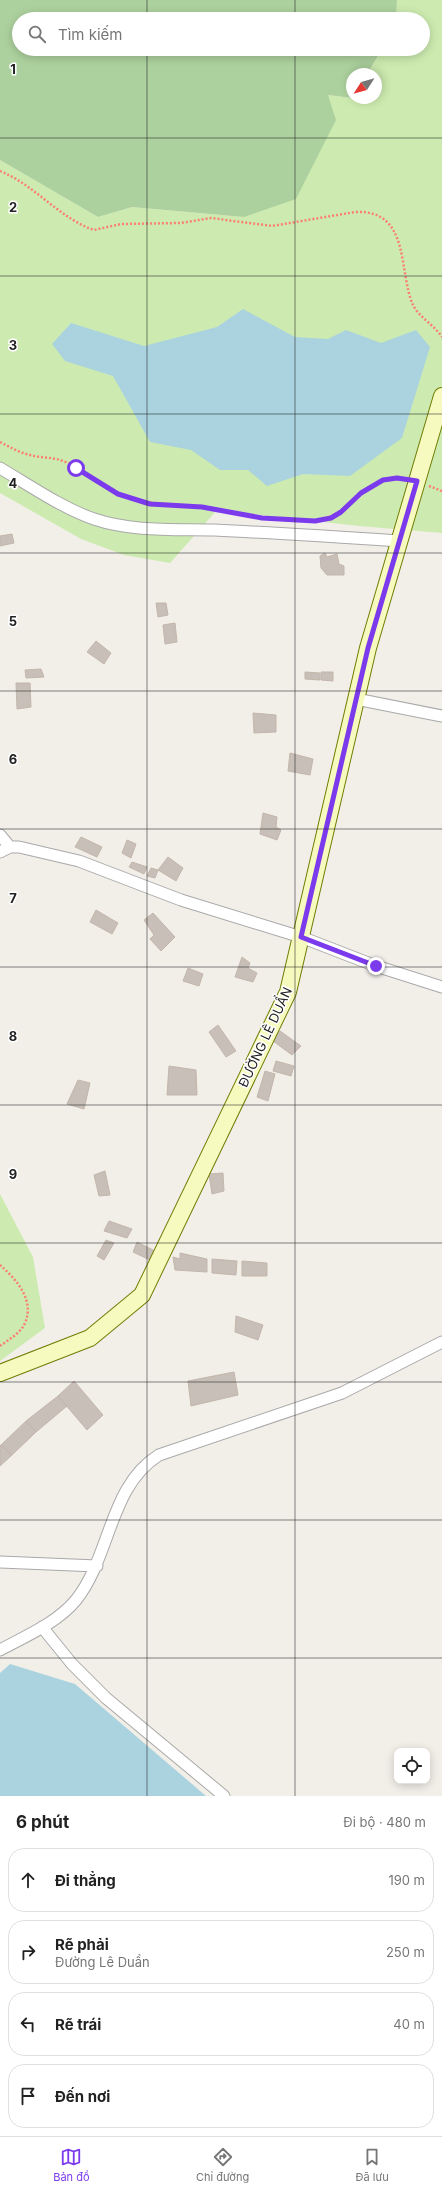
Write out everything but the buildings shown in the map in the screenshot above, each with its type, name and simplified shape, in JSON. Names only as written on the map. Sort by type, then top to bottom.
[{"type":"main road","name":"ĐƯỜNG LÊ DUẨN","points":[[0,1373],[90,1338],[142,1295],[288,992],[368,648],[442,396]]},
{"type":"street","points":[[0,468],[93,519],[128,527],[164,531],[195,530],[309,534],[400,541]]},
{"type":"street","points":[[356,699],[442,716]]},
{"type":"street","points":[[0,835],[5,850],[19,847],[79,861],[181,900],[301,937],[376,966],[442,987]]},
{"type":"street","points":[[0,1650],[42,1627],[75,1601],[97,1566],[109,1531],[131,1482],[149,1462],[160,1455],[342,1393],[442,1342]]},
{"type":"street","points":[[0,1562],[97,1566]]},
{"type":"street","points":[[42,1627],[72,1664],[106,1698],[224,1796]]},
{"type":"path","points":[[0,171],[31,187],[68,216],[94,230],[121,224],[181,223],[211,218],[272,226],[355,212],[375,213],[388,224],[399,242],[415,308],[442,336]]},
{"type":"path","points":[[0,442],[30,455],[65,462],[95,482],[118,494],[135,500],[150,504],[202,507],[262,518],[315,521],[331,518],[341,512],[361,493],[383,480],[397,478],[417,481]]},
{"type":"path","points":[[0,1265],[14,1277],[24,1292],[28,1311],[25,1324],[0,1346]]},
{"type":"green space","points":[[0,0],[397,0],[396,12],[12,12],[12,56],[378,56],[371,68],[346,68],[346,97],[328,95],[336,120],[296,199],[244,217],[132,207],[98,217],[0,160]]},
{"type":"green space","points":[[397,0],[442,0],[442,533],[359,526],[217,510],[170,563],[124,555],[81,539],[0,493],[0,160],[98,217],[132,207],[244,217],[328,95],[346,97],[346,104],[382,104],[382,68],[371,68],[378,56],[430,56],[430,12],[396,12]]},
{"type":"green space","points":[[0,1194],[33,1257],[45,1328],[0,1361]]},
{"type":"water","points":[[243,309],[295,337],[328,339],[346,330],[381,343],[416,330],[430,347],[402,438],[350,476],[303,474],[267,486],[248,470],[220,470],[191,450],[150,442],[113,376],[65,361],[52,344],[71,323],[144,346],[217,327]]},
{"type":"water","points":[[10,1664],[75,1684],[206,1796],[0,1796],[0,1673]]},
{"type":"route","points":[[76,468],[95,482],[118,494],[150,504],[173,504],[202,507],[262,518],[315,521],[331,518],[341,512],[361,493],[383,480],[397,478],[417,481],[368,648],[301,937],[376,966]]}]
